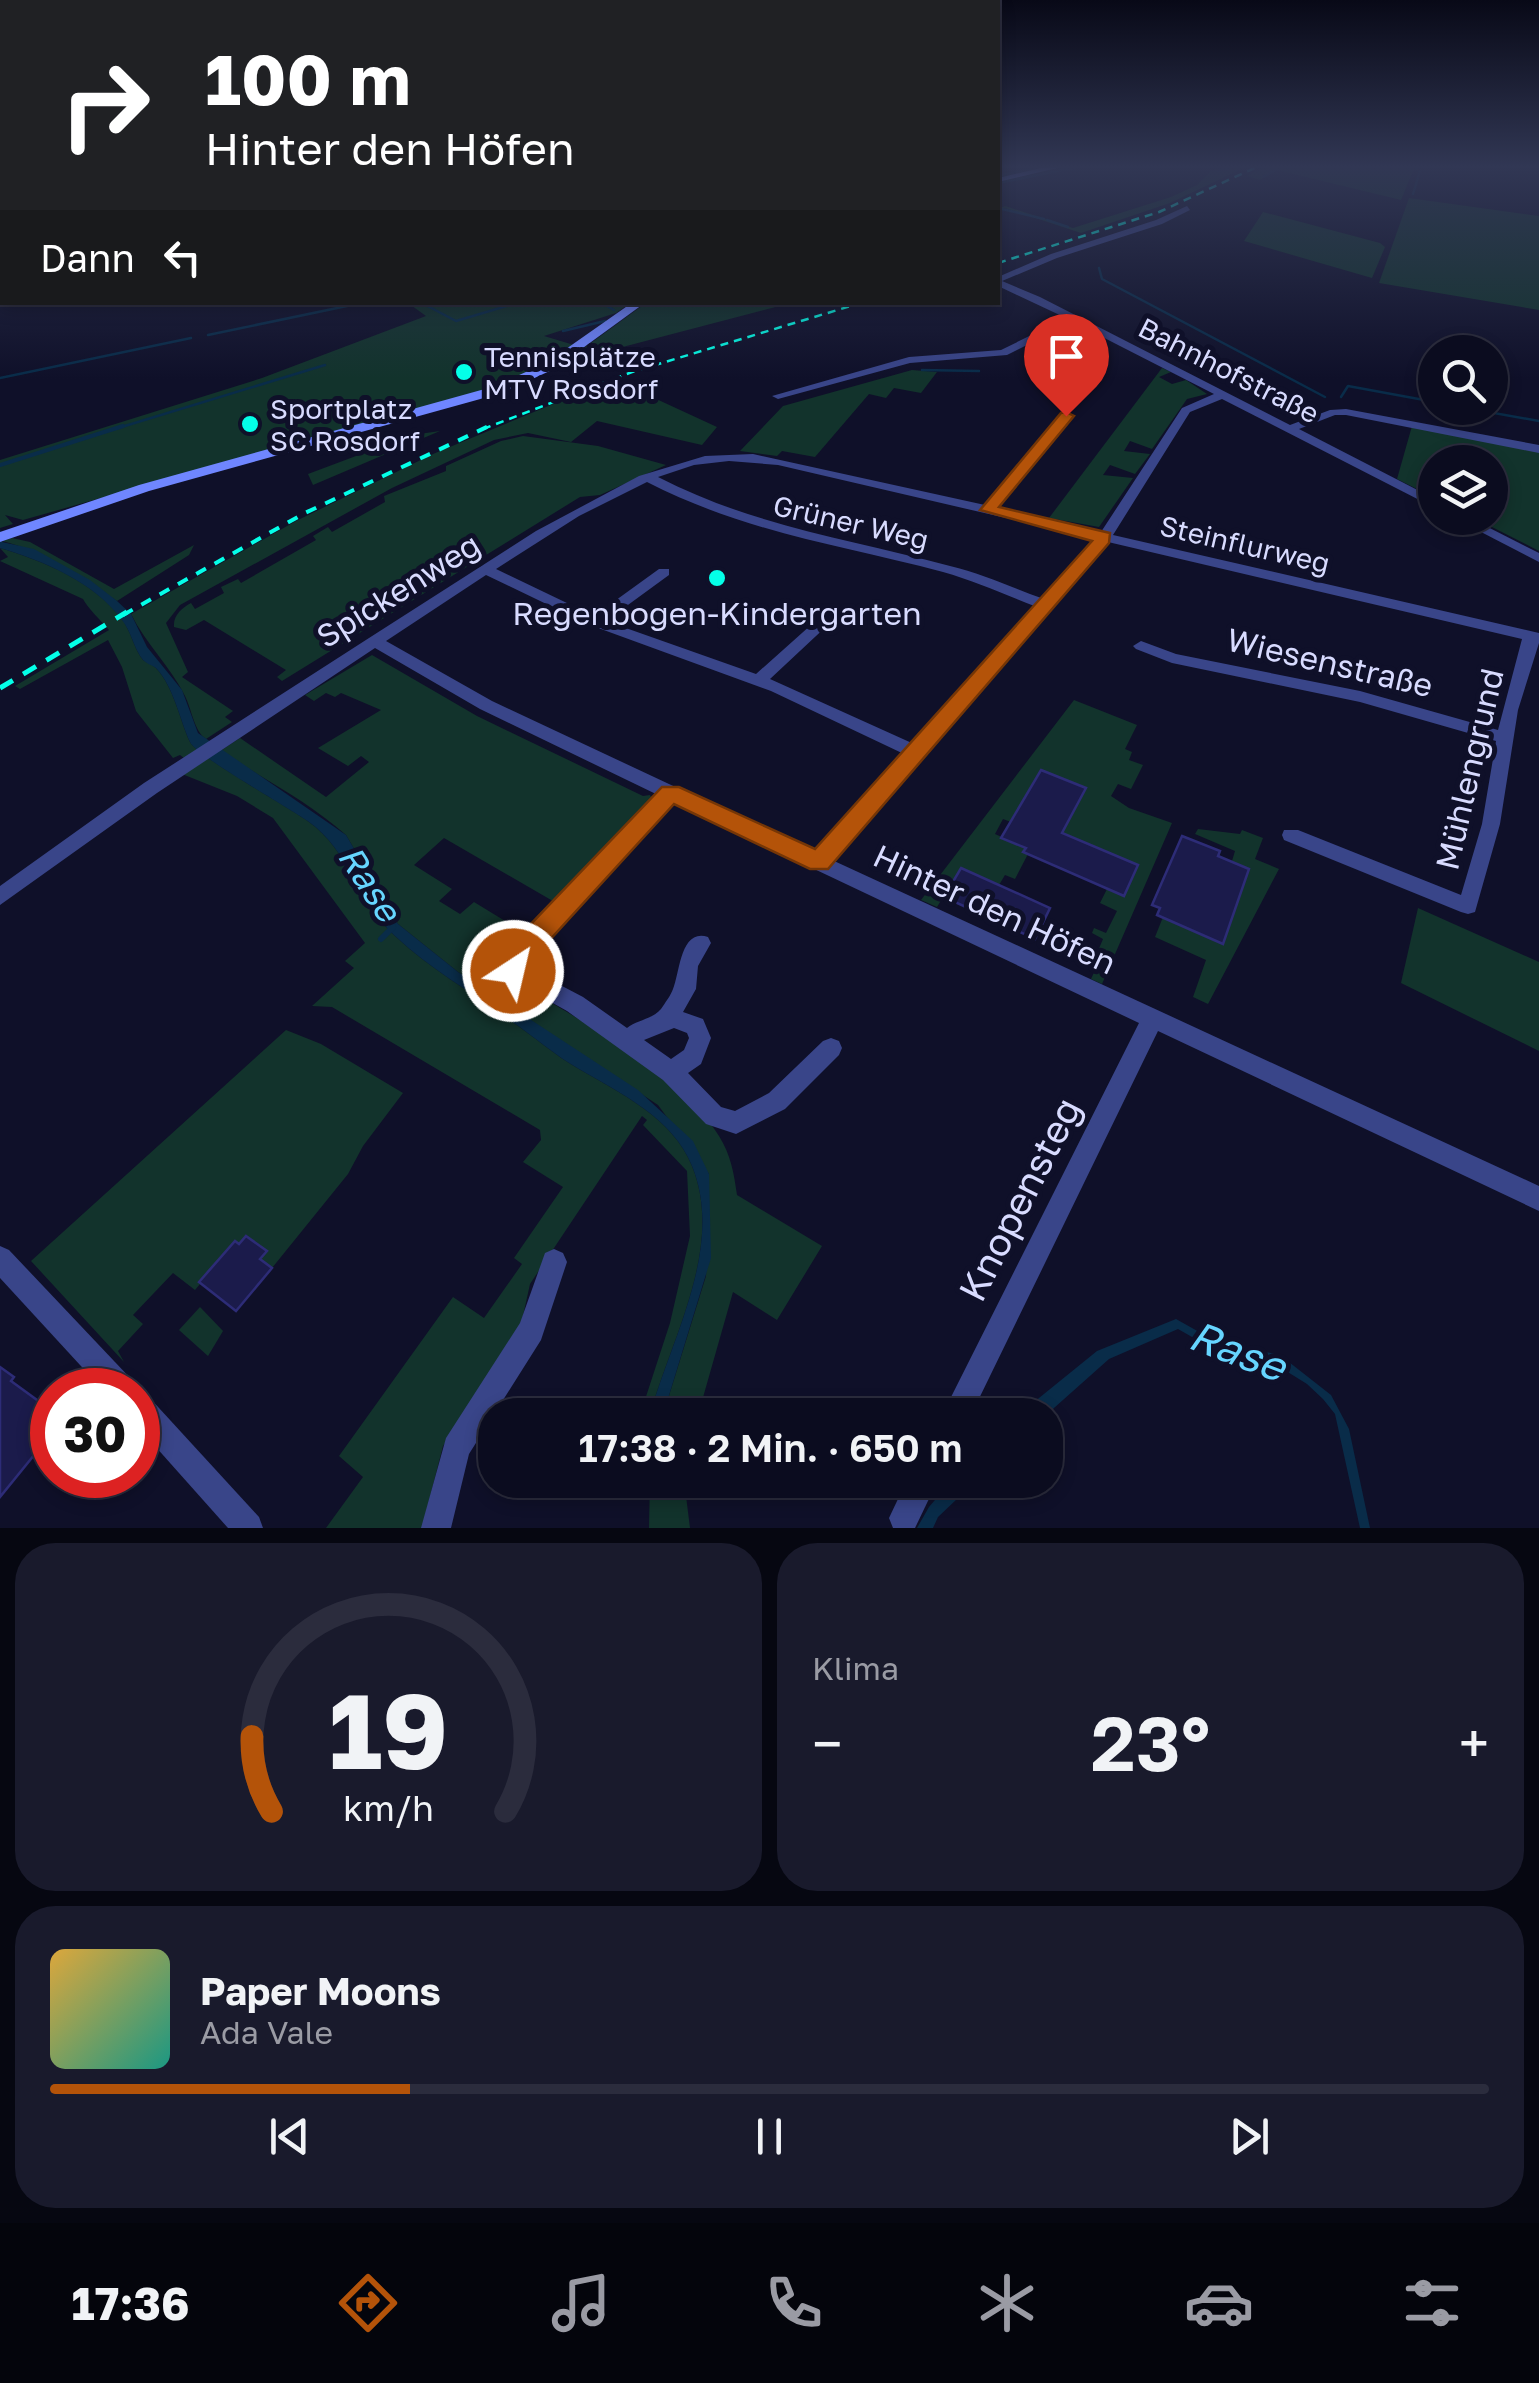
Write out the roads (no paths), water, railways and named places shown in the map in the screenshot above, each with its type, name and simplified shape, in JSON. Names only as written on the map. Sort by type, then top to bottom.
[{"type":"main road","points":[[6,536],[144,488],[497,390],[556,362],[636,305]]},
{"type":"street","name":"Bahnhofstraße","points":[[1000,281],[1054,256],[1115,236]]},
{"type":"street","name":"Bahnhofstraße","points":[[1000,283],[1418,495]]},
{"type":"street","points":[[778,396],[916,359],[997,354],[1074,318]]},
{"type":"street","points":[[819,862],[1103,536],[1186,410],[1222,395]]},
{"type":"street","points":[[1289,429],[1346,412],[1539,449]]},
{"type":"street","points":[[988,510],[1066,416]]},
{"type":"street","name":"Steinflurweg","points":[[648,477],[702,460],[751,457],[1535,637]]},
{"type":"street","name":"Spickenweg","points":[[0,897],[222,738],[590,506],[648,477]]},
{"type":"street","name":"Grüner Weg","points":[[648,477],[697,503],[760,527],[962,574],[1046,605]]},
{"type":"street","points":[[1494,535],[1539,558]]},
{"type":"street","points":[[486,570],[595,622],[758,680],[917,753]]},
{"type":"street","points":[[595,622],[664,572]]},
{"type":"street","points":[[758,680],[826,618]]},
{"type":"street","name":"Mühlengrund","points":[[1291,835],[1468,906],[1491,824],[1506,738],[1535,637]]},
{"type":"street","name":"Hinter den Höfen","points":[[374,641],[474,698],[670,793],[1539,1199]]},
{"type":"street","name":"Wiesenstraße","points":[[1141,646],[1172,658],[1360,697],[1506,738]]},
{"type":"street","points":[[670,793],[514,960],[513,971],[575,1004],[628,1040],[671,1072],[714,1116],[736,1124],[777,1102],[831,1048]]},
{"type":"street","points":[[628,1040],[667,1018],[685,989],[688,964],[701,943]]},
{"type":"street","points":[[667,1018],[689,1022],[700,1038],[693,1057],[671,1072]]},
{"type":"street","name":"Knopensteg","points":[[964,1398],[1152,1018]]},
{"type":"street","points":[[0,1259],[102,1368]]},
{"type":"street","points":[[436,1528],[456,1448],[531,1330],[554,1262]]},
{"type":"street","points":[[160,1430],[248,1528]]},
{"type":"street","points":[[904,1518],[914,1498]]},
{"type":"water","name":"Rase","points":[[0,528],[2,542],[34,549],[90,580],[117,601],[131,614],[147,647],[182,690],[198,733],[346,835],[398,924],[458,972],[638,1090],[693,1141],[709,1174],[711,1258],[668,1398],[656,1398],[691,1292],[702,1228],[701,1197],[692,1166],[672,1134],[644,1108],[562,1058],[395,936],[372,909],[345,862],[323,834],[196,749],[168,685],[156,668],[143,660],[125,624],[111,607],[67,575],[0,548]]},
{"type":"water","name":"Rase","points":[[1176,1319],[1217,1342],[1280,1355],[1331,1395],[1349,1429],[1370,1528],[1360,1528],[1335,1414],[1307,1384],[1259,1354],[1222,1354],[1178,1329],[1109,1359],[1063,1400],[1039,1398],[1097,1351]]},
{"type":"water","points":[[937,1498],[958,1498],[938,1517],[933,1528],[917,1528]]},
{"type":"waterway","points":[[1099,268],[1102,279],[1325,397]]},
{"type":"waterway","points":[[208,335],[352,305]]},
{"type":"waterway","points":[[426,305],[456,321],[510,305]]},
{"type":"waterway","points":[[605,305],[614,310]]},
{"type":"waterway","points":[[563,331],[605,321]]},
{"type":"waterway","points":[[0,378],[191,338]]},
{"type":"waterway","points":[[115,429],[325,365]]},
{"type":"waterway","points":[[922,370],[979,371]]},
{"type":"waterway","points":[[1341,397],[1348,386],[1418,399]]},
{"type":"waterway","points":[[1508,415],[1539,421]]},
{"type":"waterway","points":[[0,465],[123,426]]},
{"type":"waterway","name":"Rase","points":[[381,939],[393,927]]},
{"type":"railway","points":[[1000,262],[1082,236]]},
{"type":"railway","points":[[483,429],[632,372],[854,305]]},
{"type":"railway","points":[[123,615],[305,513],[489,426]]},
{"type":"railway","points":[[0,688],[127,612]]},
{"type":"place","name":"Tennisplätze MTV Rosdorf","points":[[464,372]]},
{"type":"place","name":"Sportplatz SC Rosdorf","points":[[250,424]]},
{"type":"place","name":"Regenbogen-Kindergarten","points":[[717,578]]}]
